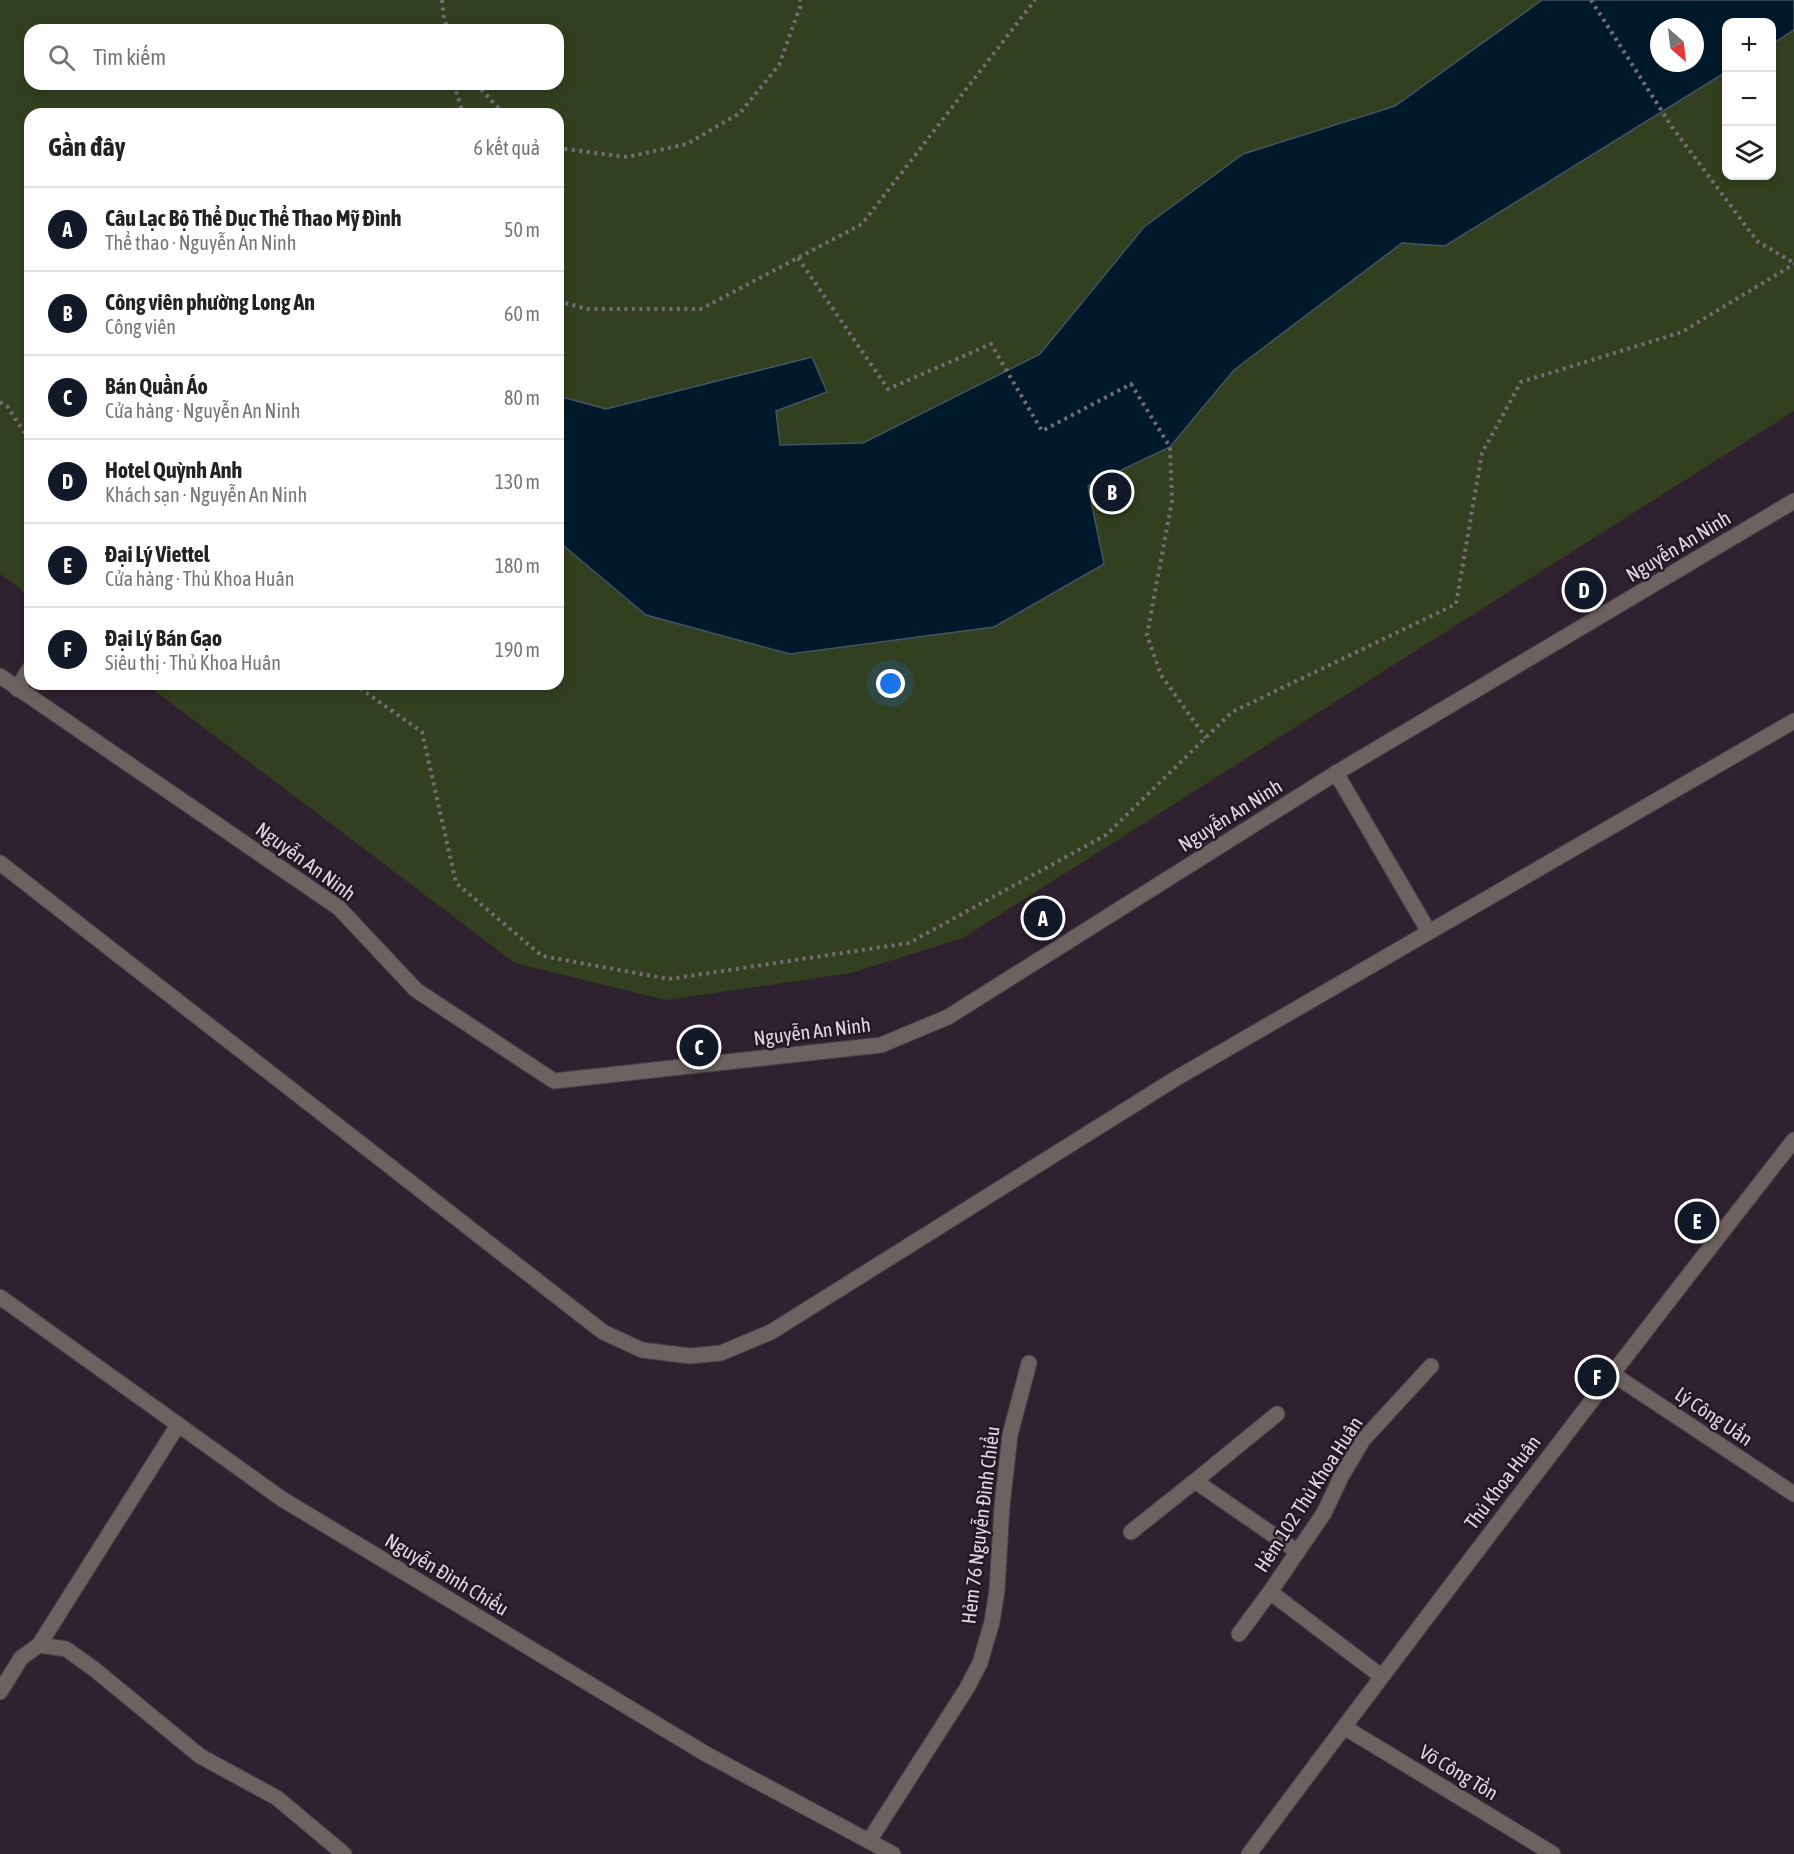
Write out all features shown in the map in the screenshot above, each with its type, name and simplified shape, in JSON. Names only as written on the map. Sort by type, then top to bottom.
[{"type":"street","name":"Nguyễn An Ninh","points":[[0,676],[339,908],[416,990],[554,1081],[881,1045],[948,1017],[1336,773],[1794,501]]},
{"type":"street","points":[[17,689],[24,678]]},
{"type":"street","points":[[0,863],[603,1332],[642,1350],[690,1356],[721,1353],[771,1332],[1175,1079],[1794,721]]},
{"type":"street","points":[[1336,773],[1429,932]]},
{"type":"street","name":"Thủ Khoa Huân","points":[[1249,1854],[1611,1373],[1794,1140]]},
{"type":"street","name":"Nguyễn Đình Chiểu","points":[[0,1298],[282,1499],[706,1754],[893,1854]]},
{"type":"street","name":"Hẻm 76 Nguyễn Đình Chiểu","points":[[869,1841],[967,1688],[980,1663],[992,1622],[997,1590],[1002,1506],[1010,1435],[1029,1363]]},
{"type":"street","name":"Hẻm 102 Thủ Khoa Huân","points":[[1239,1634],[1323,1513],[1341,1477],[1364,1440],[1431,1366]]},
{"type":"street","name":"Lý Công Uẩn","points":[[1611,1373],[1794,1494]]},
{"type":"street","points":[[1131,1532],[1278,1414]]},
{"type":"street","points":[[0,1692],[21,1658],[39,1645],[178,1425]]},
{"type":"street","points":[[1195,1481],[1298,1551]]},
{"type":"street","name":"Hẻm 102 Thủ Khoa Huân","points":[[1270,1592],[1381,1676]]},
{"type":"street","points":[[39,1645],[66,1649],[201,1756],[277,1798],[344,1854]]},
{"type":"street","name":"Võ Công Tồn","points":[[1344,1726],[1553,1854]]},
{"type":"path","points":[[442,0],[446,24]]},
{"type":"path","points":[[564,148],[627,157],[687,144],[740,113],[779,65],[800,7],[800,0]]},
{"type":"path","points":[[564,303],[587,309],[701,309],[862,224],[1035,0]]},
{"type":"path","points":[[362,690],[422,732],[456,882],[542,956],[669,979],[909,943],[1106,836],[1232,712],[1456,604],[1482,453],[1521,382],[1682,332],[1794,263],[1756,241],[1672,128],[1591,0]]},
{"type":"path","points":[[443,24],[444,20]]},
{"type":"path","points":[[456,90],[461,108]]},
{"type":"path","points":[[482,90],[498,108]]},
{"type":"path","points":[[798,258],[888,389],[991,344],[1042,431],[1131,384],[1170,447],[1172,501],[1148,635],[1161,675],[1206,738]]},
{"type":"path","points":[[0,402],[7,406],[24,432]]},
{"type":"green space","points":[[0,0],[1794,0],[1794,411],[963,938],[851,973],[666,1000],[515,963],[154,690],[564,690],[564,108],[24,108],[24,592],[0,574]]},
{"type":"water","points":[[1542,0],[1794,0],[1794,30],[1776,41],[1776,18],[1722,18],[1722,74],[1445,246],[1402,243],[1234,370],[1170,447],[1088,486],[1104,564],[994,627],[790,654],[646,615],[564,546],[564,398],[606,409],[812,357],[827,392],[776,411],[780,445],[863,443],[1040,354],[1144,227],[1243,154],[1395,106]]},
{"type":"place","name":"Công viên phường Long An","points":[[1112,492]]},
{"type":"place","name":"Hotel Quỳnh Anh","points":[[1584,590]]},
{"type":"place","name":"Câu Lạc Bộ Thể Dục Thể Thao Mỹ Đình","points":[[1043,918]]},
{"type":"place","name":"Bán Quần Áo","points":[[699,1047]]},
{"type":"place","name":"Đại Lý Viettel","points":[[1697,1221]]},
{"type":"place","name":"Đại Lý Bán Gạo","points":[[1597,1377]]}]
